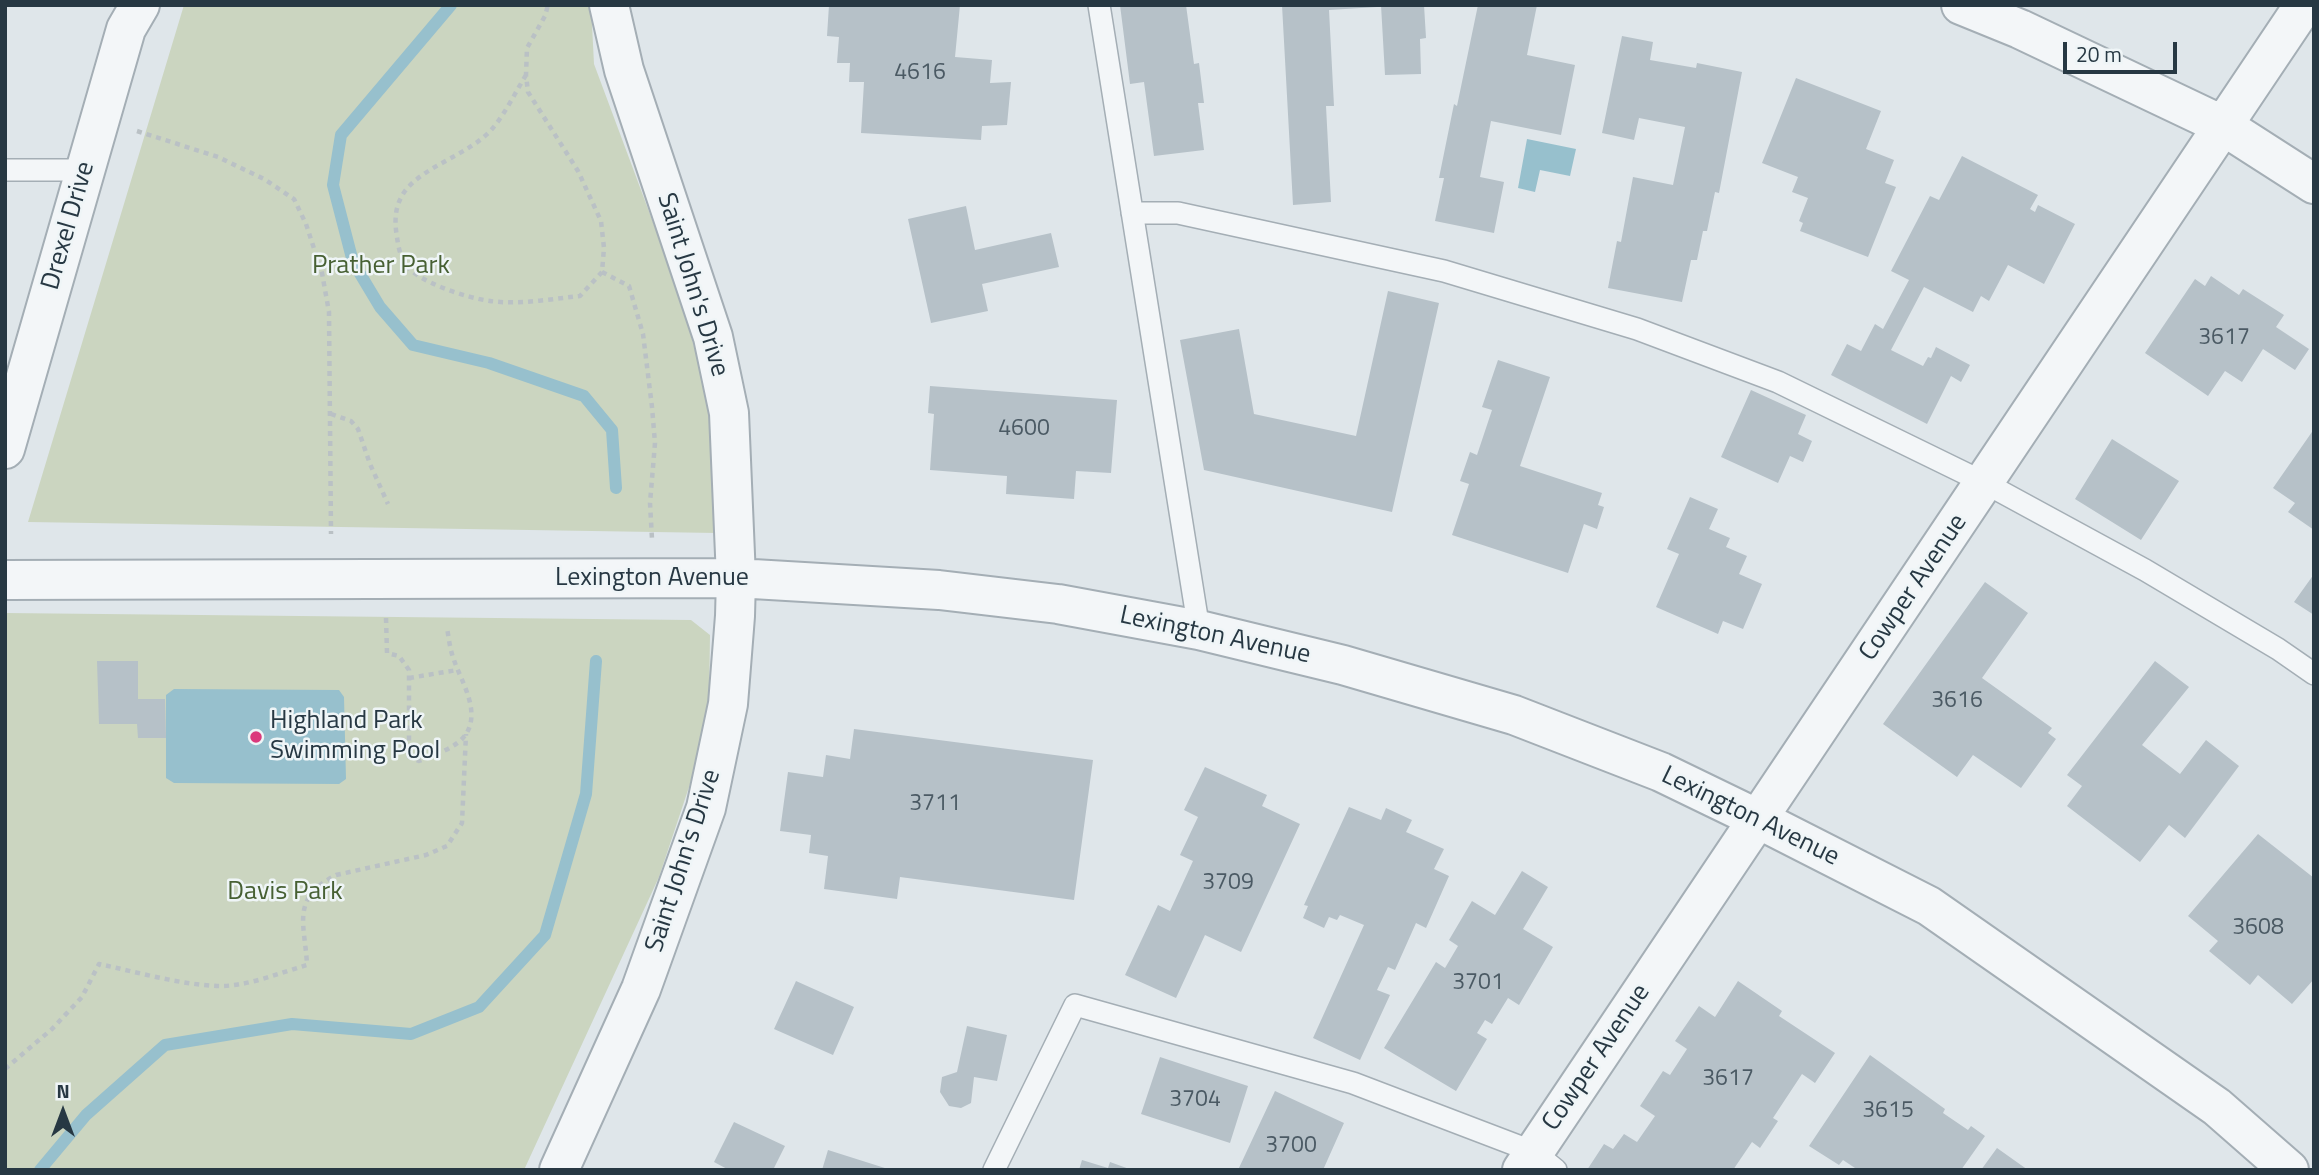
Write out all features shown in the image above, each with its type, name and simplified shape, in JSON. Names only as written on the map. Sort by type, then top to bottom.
[{"type":"street","name":"Drexel Drive","points":[[5,449],[126,29],[140,5]]},
{"type":"street","name":"Saint John's Drive","points":[[559,1170],[641,989],[706,808],[728,704],[736,578],[729,413],[715,349],[624,70],[609,5]]},
{"type":"street","points":[[1961,5],[2020,29],[2222,125],[2314,184]]},
{"type":"street","name":"Cowper Avenue","points":[[1537,1164],[1758,819],[2304,5]]},
{"type":"street","name":"Lexington Avenue","points":[[5,580],[736,578],[939,590],[1058,604],[1199,630],[1343,664],[1514,715],[1661,772],[1929,906],[2217,1107],[2289,1170]]},
{"type":"lane","points":[[1099,5],[1199,630]]},
{"type":"lane","points":[[5,170],[85,170]]},
{"type":"lane","points":[[1132,213],[1178,213],[1444,271],[1637,329],[1778,382],[1985,483],[2145,570],[2278,649],[2314,674]]},
{"type":"lane","points":[[994,1170],[1075,1005],[1353,1083],[1537,1164]]},
{"type":"path","points":[[526,75],[491,130],[405,192],[394,216],[398,244],[405,264],[416,274],[459,293],[490,301],[524,302],[580,296],[602,272],[604,248],[601,221],[595,205],[578,171],[528,92],[527,48],[545,16],[548,5]]},
{"type":"path","points":[[100,118],[218,157],[264,179],[294,198],[318,261],[329,312],[331,534]]},
{"type":"path","points":[[602,272],[629,286],[643,334],[654,443],[650,503],[654,578]]},
{"type":"path","points":[[331,414],[351,421],[358,429],[388,504]]},
{"type":"path","points":[[386,617],[387,653],[399,656],[406,663],[409,678],[409,757],[419,761],[444,750],[466,734]]},
{"type":"path","points":[[5,1069],[52,1030],[82,997],[99,964],[163,978],[218,986],[257,980],[307,965],[302,915],[307,898],[325,881],[336,875],[426,855],[447,846],[462,823],[466,734],[471,720],[468,694],[457,670],[447,628]]},
{"type":"path","points":[[409,678],[457,670]]},
{"type":"green space","name":"Prather Park","points":[[184,5],[591,5],[594,64],[679,292],[713,416],[717,533],[28,522]]},
{"type":"green space","name":"Davis Park","points":[[5,613],[691,620],[710,635],[709,702],[691,781],[659,877],[524,1170],[5,1170]]},
{"type":"water","points":[[1527,139],[1576,149],[1570,176],[1540,170],[1535,192],[1518,188]]},
{"type":"water","name":"Highland Park Swimming Pool","points":[[174,689],[339,690],[344,697],[346,779],[339,784],[174,783],[166,778],[166,695]]},
{"type":"building","points":[[829,5],[960,5],[955,57],[992,60],[990,83],[1011,82],[1007,125],[982,126],[981,140],[861,133],[864,82],[849,82],[850,63],[837,63],[839,37],[827,36]]},
{"type":"building","points":[[1120,5],[1186,5],[1194,64],[1199,63],[1204,103],[1198,103],[1204,150],[1154,156],[1144,82],[1130,84]]},
{"type":"building","points":[[1282,5],[1377,5],[1329,10],[1334,106],[1326,106],[1331,202],[1293,205]]},
{"type":"building","points":[[1381,5],[1424,5],[1426,38],[1420,39],[1421,74],[1385,75]]},
{"type":"building","points":[[1478,5],[1537,5],[1527,55],[1575,65],[1561,135],[1491,121],[1480,177],[1504,182],[1494,233],[1435,221],[1444,178],[1439,178]]},
{"type":"building","points":[[1622,36],[1653,42],[1650,60],[1696,68],[1697,63],[1742,72],[1719,193],[1715,192],[1707,231],[1703,231],[1697,260],[1691,260],[1682,302],[1608,288],[1617,241],[1621,242],[1633,177],[1673,185],[1685,127],[1639,118],[1634,140],[1602,133]]},
{"type":"building","points":[[1796,78],[1881,111],[1866,149],[1894,160],[1885,183],[1896,187],[1868,257],[1800,231],[1803,223],[1799,221],[1808,198],[1792,192],[1798,177],[1762,163]]},
{"type":"building","points":[[1962,156],[2038,195],[2030,209],[2035,212],[2038,205],[2075,224],[2044,284],[2008,265],[1989,301],[1981,296],[1973,312],[1924,287],[1891,350],[1923,366],[1936,347],[1970,365],[1961,382],[1951,376],[1927,424],[1831,375],[1847,344],[1861,351],[1875,324],[1883,329],[1909,280],[1891,271],[1930,196],[1939,200]]},
{"type":"building","points":[[966,206],[975,250],[1051,233],[1059,267],[982,284],[988,311],[931,323],[908,219]]},
{"type":"building","points":[[2211,276],[2239,295],[2243,289],[2284,315],[2276,327],[2309,349],[2295,370],[2263,349],[2242,382],[2225,371],[2208,396],[2145,353],[2195,279],[2205,286]]},
{"type":"building","points":[[1388,291],[1439,303],[1392,512],[1204,470],[1180,340],[1239,329],[1254,414],[1356,436]]},
{"type":"building","points":[[1498,360],[1550,377],[1520,466],[1602,493],[1598,505],[1604,507],[1597,529],[1584,524],[1568,573],[1452,535],[1469,484],[1460,481],[1470,452],[1477,455],[1492,410],[1482,407]]},
{"type":"building","points":[[930,386],[1117,400],[1111,473],[1076,471],[1074,499],[1006,494],[1007,476],[930,470],[934,414],[928,413]]},
{"type":"building","points":[[1751,390],[1806,415],[1798,434],[1812,441],[1803,462],[1790,456],[1778,483],[1721,457]]},
{"type":"building","points":[[2314,429],[2314,530],[2288,512],[2295,503],[2273,488]]},
{"type":"building","points":[[2112,439],[2179,481],[2141,540],[2075,499]]},
{"type":"building","points":[[1690,497],[1718,509],[1709,529],[1730,538],[1726,547],[1747,556],[1739,574],[1762,584],[1743,629],[1723,621],[1718,634],[1656,607],[1679,554],[1667,549]]},
{"type":"building","points":[[2314,574],[2314,615],[2294,602]]},
{"type":"building","points":[[1985,582],[2028,613],[1982,678],[2052,728],[2048,733],[2056,739],[2021,788],[1973,755],[1957,777],[1883,724]]},
{"type":"building","points":[[97,661],[138,661],[138,699],[165,699],[166,738],[138,738],[137,724],[99,724]]},
{"type":"building","points":[[2155,661],[2189,687],[2142,745],[2180,774],[2206,740],[2239,766],[2185,838],[2169,825],[2140,862],[2067,806],[2082,786],[2067,775]]},
{"type":"building","points":[[854,729],[1093,760],[1074,900],[900,877],[897,899],[824,889],[828,856],[809,853],[811,835],[780,831],[788,772],[823,777],[826,755],[850,759]]},
{"type":"building","points":[[1205,767],[1267,795],[1262,806],[1300,824],[1241,952],[1205,935],[1176,998],[1125,975],[1158,905],[1170,911],[1193,861],[1180,855],[1198,817],[1184,810]]},
{"type":"building","points":[[1349,807],[1381,820],[1386,808],[1412,820],[1406,832],[1444,849],[1434,869],[1449,876],[1426,928],[1416,923],[1395,970],[1388,967],[1377,990],[1390,995],[1360,1060],[1313,1038],[1364,925],[1340,915],[1337,920],[1329,917],[1324,928],[1303,918],[1308,906],[1304,905]]},
{"type":"building","points":[[2258,834],[2314,878],[2314,979],[2292,1004],[2258,975],[2250,985],[2209,951],[2218,941],[2188,916]]},
{"type":"building","points":[[1522,871],[1548,887],[1523,929],[1553,947],[1519,1005],[1508,998],[1492,1024],[1485,1020],[1477,1033],[1487,1039],[1456,1091],[1384,1048],[1436,962],[1445,968],[1458,946],[1449,940],[1472,901],[1495,915]]},
{"type":"building","points":[[796,981],[854,1007],[833,1055],[774,1029]]},
{"type":"building","points":[[1738,981],[1782,1011],[1779,1016],[1835,1053],[1815,1083],[1802,1074],[1773,1118],[1778,1121],[1760,1148],[1752,1142],[1733,1170],[1587,1170],[1604,1144],[1613,1149],[1624,1134],[1637,1142],[1655,1116],[1640,1106],[1663,1071],[1670,1075],[1687,1049],[1675,1041],[1699,1006],[1715,1017]]},
{"type":"building","points":[[967,1026],[1007,1035],[997,1081],[974,1077],[971,1103],[961,1108],[949,1106],[940,1092],[942,1077],[957,1072]]},
{"type":"building","points":[[1870,1055],[1945,1109],[1943,1113],[1968,1130],[1971,1126],[1985,1136],[1961,1170],[1858,1170],[1843,1160],[1839,1165],[1809,1146]]},
{"type":"building","points":[[1160,1057],[1248,1086],[1230,1143],[1141,1114]]},
{"type":"building","points":[[1275,1091],[1344,1123],[1323,1170],[1238,1170]]},
{"type":"building","points":[[734,1122],[785,1146],[773,1170],[729,1170],[714,1162]]},
{"type":"building","points":[[1997,1148],[2028,1170],[1981,1170]]},
{"type":"building","points":[[828,1150],[888,1169],[888,1170],[822,1170]]},
{"type":"building","points":[[1082,1160],[1108,1168],[1110,1162],[1132,1170],[1079,1170]]},
{"type":"waterway","points":[[451,5],[341,135],[333,185],[353,262],[380,307],[413,345],[489,363],[584,396],[612,430],[616,488]]},
{"type":"waterway","points":[[40,1170],[86,1115],[165,1045],[292,1024],[411,1034],[479,1007],[545,935],[586,794],[596,661]]},
{"type":"place","name":"Highland Park Swimming Pool","points":[[256,737]]}]
